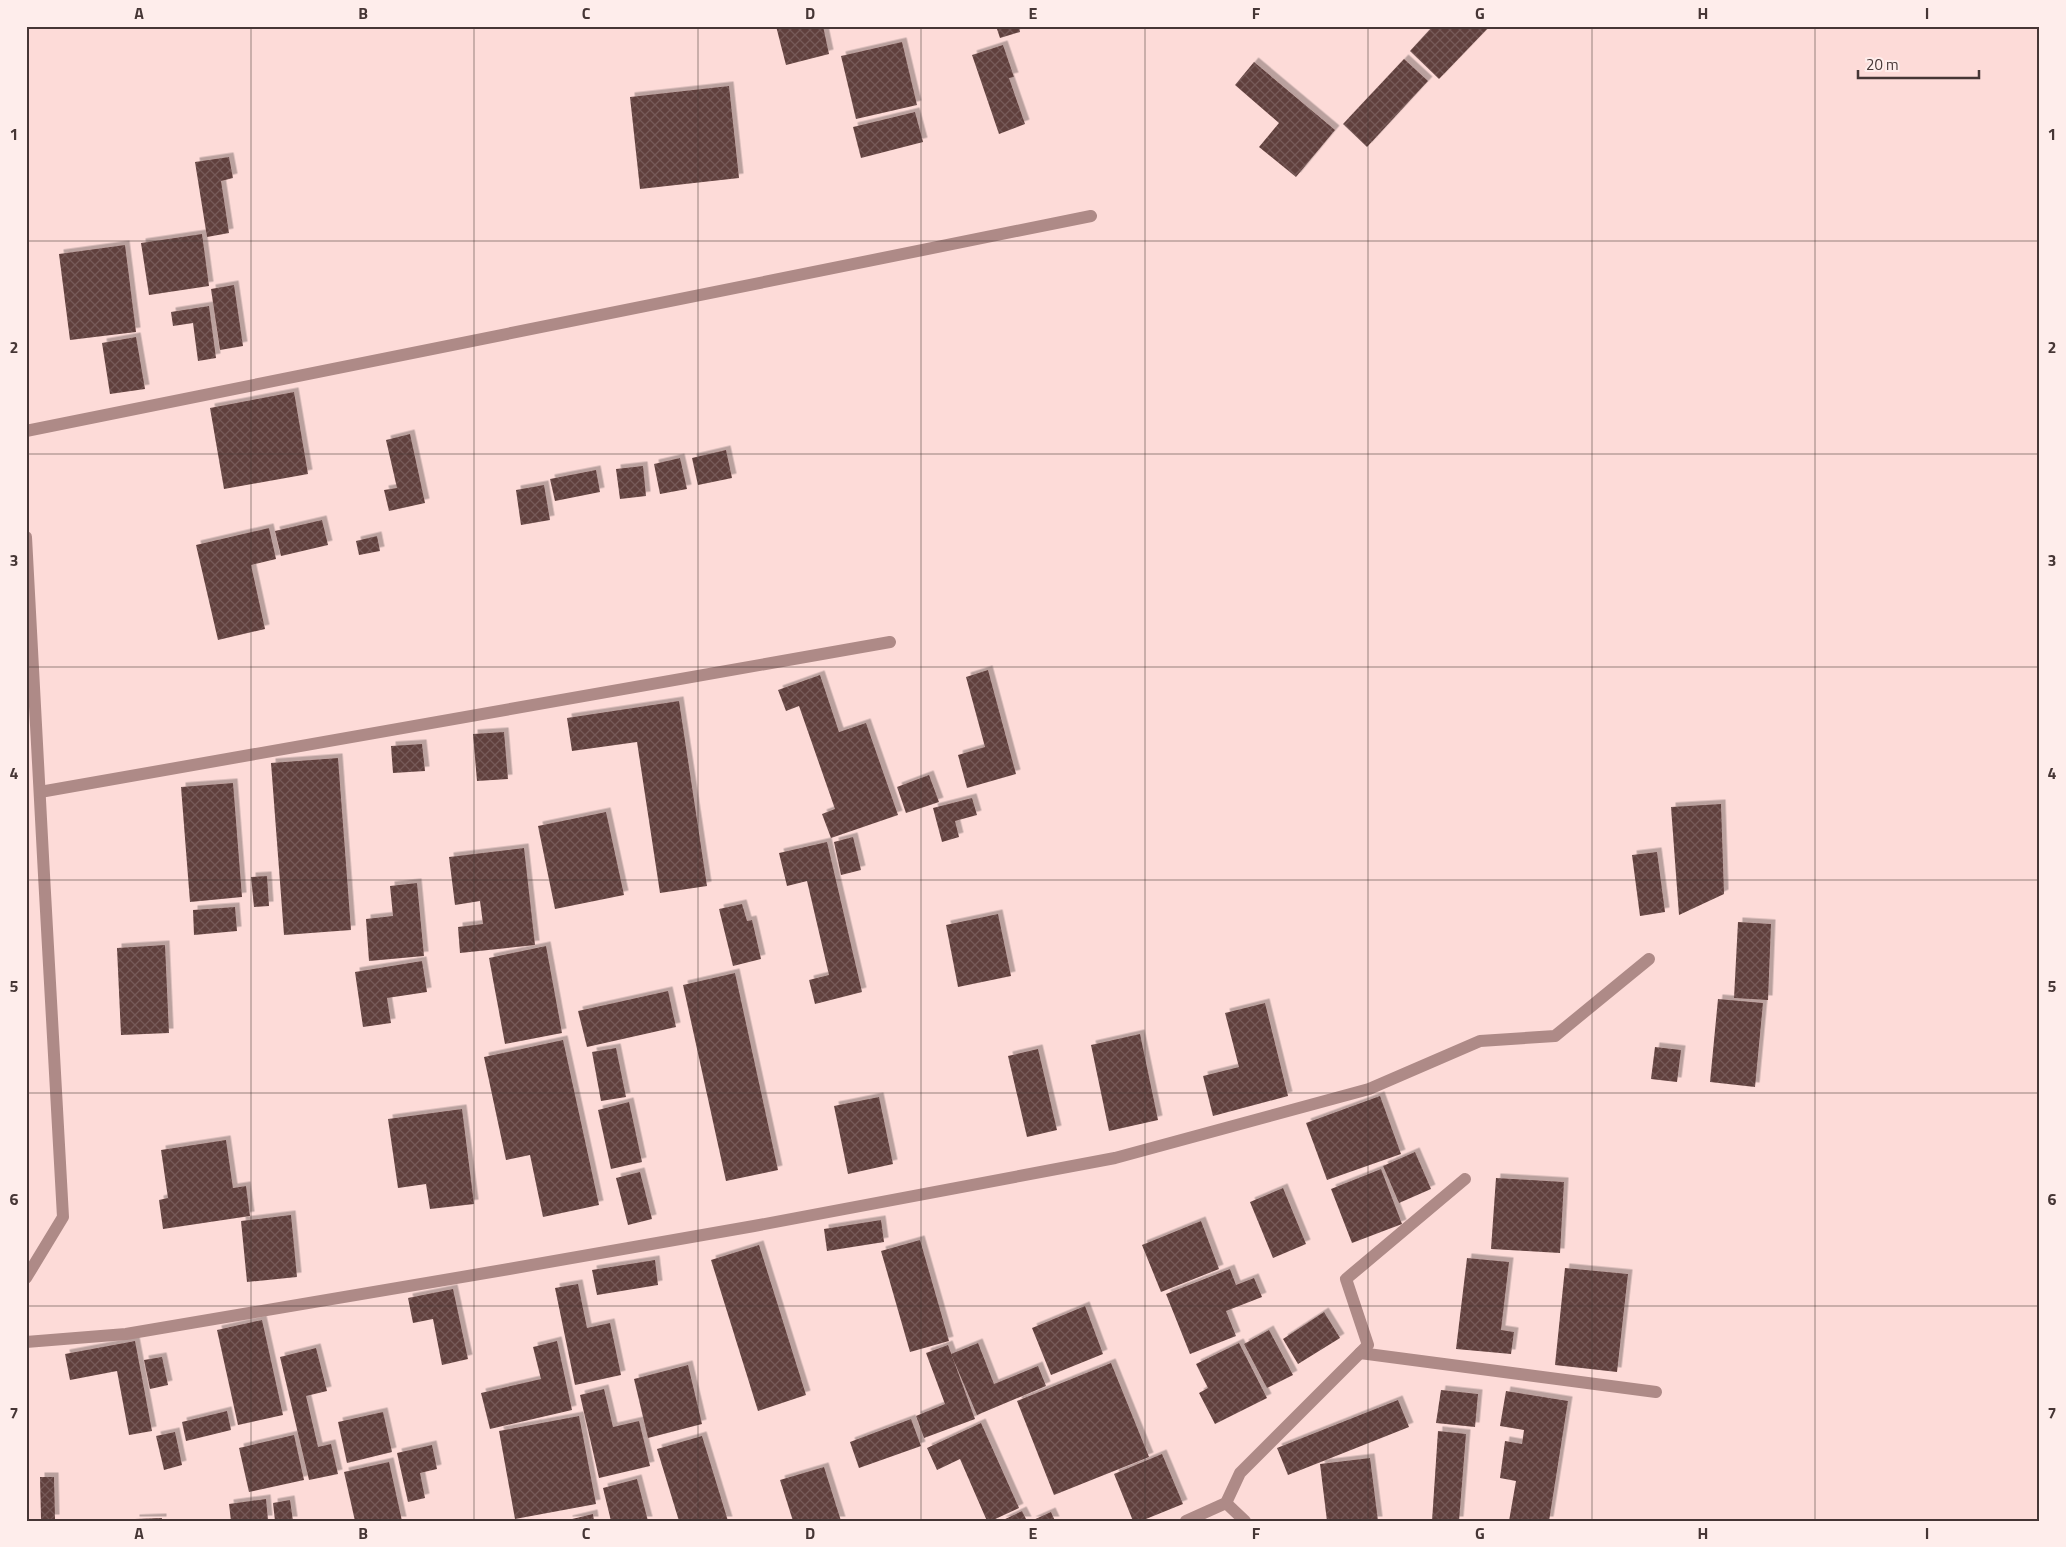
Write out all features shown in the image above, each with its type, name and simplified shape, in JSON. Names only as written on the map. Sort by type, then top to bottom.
[{"type":"street","points":[[26,431],[1091,216]]},
{"type":"street","points":[[26,536],[30,685],[40,792],[63,1217],[26,1278]]},
{"type":"street","points":[[40,792],[890,642]]},
{"type":"street","points":[[26,1342],[126,1334],[754,1226],[1115,1158],[1368,1089],[1480,1041],[1555,1036],[1650,959]]},
{"type":"street","points":[[1186,1521],[1226,1503],[1240,1473],[1368,1345],[1346,1280],[1465,1179]]},
{"type":"street","points":[[1360,1353],[1656,1392]]},
{"type":"street","points":[[1226,1503],[1245,1521]]},
{"type":"building","points":[[776,26],[823,26],[829,54],[786,65]]},
{"type":"building","points":[[996,26],[1019,26],[1020,32],[1000,38]]},
{"type":"building","points":[[1433,26],[1486,26],[1488,28],[1439,79],[1410,51]]},
{"type":"building","points":[[902,42],[917,105],[856,119],[841,56]]},
{"type":"building","points":[[1003,45],[1014,77],[1009,78],[1025,124],[999,134],[972,55]]},
{"type":"building","points":[[1404,59],[1428,81],[1367,147],[1343,124]]},
{"type":"building","points":[[1254,62],[1335,130],[1296,177],[1259,147],[1279,123],[1235,85]]},
{"type":"building","points":[[729,86],[739,178],[640,189],[630,97]]},
{"type":"building","points":[[915,112],[923,142],[861,158],[853,127]]},
{"type":"building","points":[[229,157],[233,178],[221,181],[229,233],[207,237],[195,162]]},
{"type":"building","points":[[202,234],[209,286],[149,295],[141,243]]},
{"type":"building","points":[[125,245],[136,332],[70,340],[59,254]]},
{"type":"building","points":[[234,285],[243,346],[220,350],[211,289]]},
{"type":"building","points":[[209,306],[216,358],[198,361],[193,323],[173,326],[171,312]]},
{"type":"building","points":[[136,337],[145,389],[110,394],[102,343]]},
{"type":"building","points":[[294,392],[308,474],[224,489],[210,408]]},
{"type":"building","points":[[410,434],[425,503],[389,511],[384,490],[397,488],[386,440]]},
{"type":"building","points":[[726,450],[732,478],[698,485],[692,458]]},
{"type":"building","points":[[680,458],[687,489],[660,494],[654,464]]},
{"type":"building","points":[[643,466],[646,496],[620,499],[616,469]]},
{"type":"building","points":[[596,470],[600,492],[555,501],[550,479]]},
{"type":"building","points":[[544,485],[550,520],[521,525],[516,490]]},
{"type":"building","points":[[322,520],[328,545],[281,556],[275,531]]},
{"type":"building","points":[[269,528],[276,559],[251,565],[265,629],[218,640],[196,545]]},
{"type":"building","points":[[377,536],[380,551],[359,555],[356,541]]},
{"type":"building","points":[[988,670],[1016,774],[967,788],[958,755],[985,747],[966,677]]},
{"type":"building","points":[[820,675],[839,732],[866,723],[898,815],[831,838],[822,814],[835,809],[799,706],[786,711],[778,690]]},
{"type":"building","points":[[679,701],[707,886],[660,893],[637,742],[572,751],[567,718]]},
{"type":"building","points":[[504,732],[508,779],[477,781],[473,734]]},
{"type":"building","points":[[422,744],[425,771],[393,773],[391,746]]},
{"type":"building","points":[[338,758],[351,930],[284,935],[271,763]]},
{"type":"building","points":[[929,775],[939,802],[906,813],[897,787]]},
{"type":"building","points":[[233,783],[242,897],[190,902],[181,787]]},
{"type":"building","points":[[972,798],[977,815],[955,821],[959,837],[942,842],[933,808]]},
{"type":"building","points":[[1721,804],[1724,894],[1679,915],[1671,807]]},
{"type":"building","points":[[606,812],[624,895],[555,909],[538,826]]},
{"type":"building","points":[[853,837],[861,870],[841,875],[834,842]]},
{"type":"building","points":[[827,842],[862,992],[815,1004],[809,980],[829,975],[807,881],[787,886],[779,853]]},
{"type":"building","points":[[524,848],[535,945],[460,953],[458,927],[483,924],[480,901],[455,905],[449,857]]},
{"type":"building","points":[[1657,852],[1665,912],[1640,916],[1632,855]]},
{"type":"building","points":[[267,876],[269,906],[254,907],[251,877]]},
{"type":"building","points":[[417,883],[424,956],[369,961],[366,919],[393,916],[390,886]]},
{"type":"building","points":[[742,904],[747,921],[752,920],[761,959],[733,966],[719,909]]},
{"type":"building","points":[[235,907],[237,931],[194,935],[193,910]]},
{"type":"building","points":[[998,914],[1011,976],[958,987],[946,925]]},
{"type":"building","points":[[1738,922],[1771,924],[1768,1000],[1734,998]]},
{"type":"building","points":[[165,945],[169,1033],[121,1035],[117,948]]},
{"type":"building","points":[[546,946],[562,1033],[505,1044],[489,958]]},
{"type":"building","points":[[422,961],[427,992],[387,998],[391,1023],[363,1027],[355,972]]},
{"type":"building","points":[[735,973],[778,1170],[726,1181],[683,985]]},
{"type":"building","points":[[668,991],[676,1027],[587,1047],[578,1011]]},
{"type":"building","points":[[1718,999],[1763,1003],[1755,1087],[1710,1082]]},
{"type":"building","points":[[1265,1003],[1288,1096],[1213,1116],[1203,1076],[1239,1067],[1225,1013]]},
{"type":"building","points":[[1140,1034],[1158,1120],[1109,1131],[1091,1045]]},
{"type":"building","points":[[563,1040],[599,1205],[543,1217],[530,1155],[506,1160],[484,1057]]},
{"type":"building","points":[[1655,1047],[1681,1050],[1677,1082],[1651,1079]]},
{"type":"building","points":[[616,1048],[626,1097],[601,1101],[592,1052]]},
{"type":"building","points":[[1038,1049],[1057,1130],[1027,1137],[1008,1056]]},
{"type":"building","points":[[1380,1096],[1401,1154],[1327,1180],[1306,1123]]},
{"type":"building","points":[[879,1097],[893,1164],[848,1174],[834,1106]]},
{"type":"building","points":[[629,1102],[642,1162],[611,1169],[598,1110]]},
{"type":"building","points":[[462,1109],[474,1204],[430,1209],[426,1184],[398,1188],[388,1119]]},
{"type":"building","points":[[226,1140],[233,1188],[246,1186],[250,1216],[163,1229],[159,1200],[168,1198],[161,1150]]},
{"type":"building","points":[[1415,1152],[1431,1189],[1399,1203],[1383,1166]]},
{"type":"building","points":[[1381,1169],[1402,1224],[1352,1243],[1331,1189]]},
{"type":"building","points":[[640,1172],[652,1219],[628,1225],[616,1178]]},
{"type":"building","points":[[1496,1178],[1564,1182],[1560,1253],[1491,1249]]},
{"type":"building","points":[[1283,1188],[1306,1244],[1273,1258],[1250,1202]]},
{"type":"building","points":[[291,1215],[297,1277],[247,1282],[241,1221]]},
{"type":"building","points":[[881,1220],[884,1242],[827,1251],[824,1229]]},
{"type":"building","points":[[1201,1221],[1219,1269],[1161,1292],[1142,1245]]},
{"type":"building","points":[[920,1240],[949,1341],[910,1352],[881,1251]]},
{"type":"building","points":[[759,1245],[806,1395],[758,1411],[711,1260]]},
{"type":"building","points":[[1467,1258],[1509,1262],[1501,1330],[1514,1332],[1511,1354],[1456,1349]]},
{"type":"building","points":[[655,1260],[658,1285],[597,1295],[592,1270]]},
{"type":"building","points":[[1565,1268],[1628,1274],[1617,1372],[1555,1365]]},
{"type":"building","points":[[1230,1269],[1236,1285],[1254,1278],[1262,1297],[1226,1311],[1236,1336],[1190,1354],[1166,1294]]},
{"type":"building","points":[[578,1284],[587,1328],[610,1323],[621,1375],[575,1385],[555,1288]]},
{"type":"building","points":[[453,1289],[468,1359],[442,1365],[433,1319],[413,1323],[408,1298]]},
{"type":"building","points":[[1085,1306],[1103,1354],[1051,1375],[1032,1328]]},
{"type":"building","points":[[1324,1312],[1340,1338],[1298,1364],[1283,1339]]},
{"type":"building","points":[[262,1320],[283,1415],[238,1425],[217,1330]]},
{"type":"building","points":[[1269,1330],[1293,1375],[1267,1388],[1244,1344]]},
{"type":"building","points":[[135,1341],[152,1431],[129,1435],[117,1371],[70,1380],[65,1354]]},
{"type":"building","points":[[557,1341],[572,1410],[490,1429],[481,1393],[541,1379],[533,1347]]},
{"type":"building","points":[[978,1343],[994,1384],[1038,1366],[1046,1386],[977,1415],[951,1354]]},
{"type":"building","points":[[1239,1343],[1267,1398],[1215,1424],[1199,1393],[1208,1388],[1196,1364]]},
{"type":"building","points":[[948,1345],[975,1419],[924,1438],[916,1416],[945,1404],[926,1353]]},
{"type":"building","points":[[316,1348],[327,1391],[306,1396],[318,1447],[331,1444],[338,1474],[309,1480],[280,1357]]},
{"type":"building","points":[[162,1357],[168,1385],[150,1389],[144,1360]]},
{"type":"building","points":[[1111,1363],[1149,1457],[1054,1495],[1017,1401]]},
{"type":"building","points":[[688,1365],[702,1424],[648,1438],[634,1379]]},
{"type":"building","points":[[604,1389],[613,1427],[639,1421],[650,1466],[599,1478],[580,1395]]},
{"type":"building","points":[[1441,1390],[1478,1394],[1475,1427],[1436,1423]]},
{"type":"building","points":[[1506,1391],[1568,1401],[1549,1521],[1509,1521],[1516,1481],[1500,1478],[1505,1441],[1522,1444],[1524,1430],[1500,1426]]},
{"type":"building","points":[[1398,1400],[1409,1427],[1288,1475],[1277,1448]]},
{"type":"building","points":[[227,1411],[231,1430],[186,1441],[182,1422]]},
{"type":"building","points":[[383,1412],[392,1452],[347,1463],[338,1422]]},
{"type":"building","points":[[579,1416],[596,1504],[515,1519],[499,1431]]},
{"type":"building","points":[[911,1419],[921,1446],[859,1468],[850,1442]]},
{"type":"building","points":[[981,1423],[1019,1508],[991,1521],[987,1521],[960,1459],[937,1470],[927,1448]]},
{"type":"building","points":[[1438,1431],[1466,1434],[1459,1521],[1432,1521]]},
{"type":"building","points":[[175,1432],[182,1465],[164,1470],[156,1436]]},
{"type":"building","points":[[294,1435],[304,1480],[249,1492],[239,1448]]},
{"type":"building","points":[[702,1436],[728,1521],[679,1521],[657,1449]]},
{"type":"building","points":[[432,1445],[437,1469],[420,1473],[425,1498],[408,1502],[397,1453]]},
{"type":"building","points":[[1162,1454],[1183,1504],[1141,1521],[1133,1521],[1114,1474]]},
{"type":"building","points":[[1370,1458],[1378,1521],[1327,1521],[1320,1464]]},
{"type":"building","points":[[389,1462],[402,1521],[355,1521],[344,1472]]},
{"type":"building","points":[[824,1467],[841,1521],[793,1521],[780,1480]]},
{"type":"building","points":[[40,1477],[54,1477],[55,1519],[41,1519]]},
{"type":"building","points":[[637,1479],[648,1521],[611,1521],[603,1488]]},
{"type":"building","points":[[266,1499],[268,1520],[231,1521],[229,1504]]},
{"type":"building","points":[[290,1500],[293,1521],[275,1521],[273,1503]]},
{"type":"building","points":[[1022,1511],[1027,1521],[1001,1521]]},
{"type":"building","points":[[1051,1512],[1055,1521],[1031,1521]]},
{"type":"building","points":[[593,1514],[594,1521],[568,1521],[568,1520]]},
{"type":"building","points":[[162,1518],[162,1521],[135,1521],[135,1519]]}]
